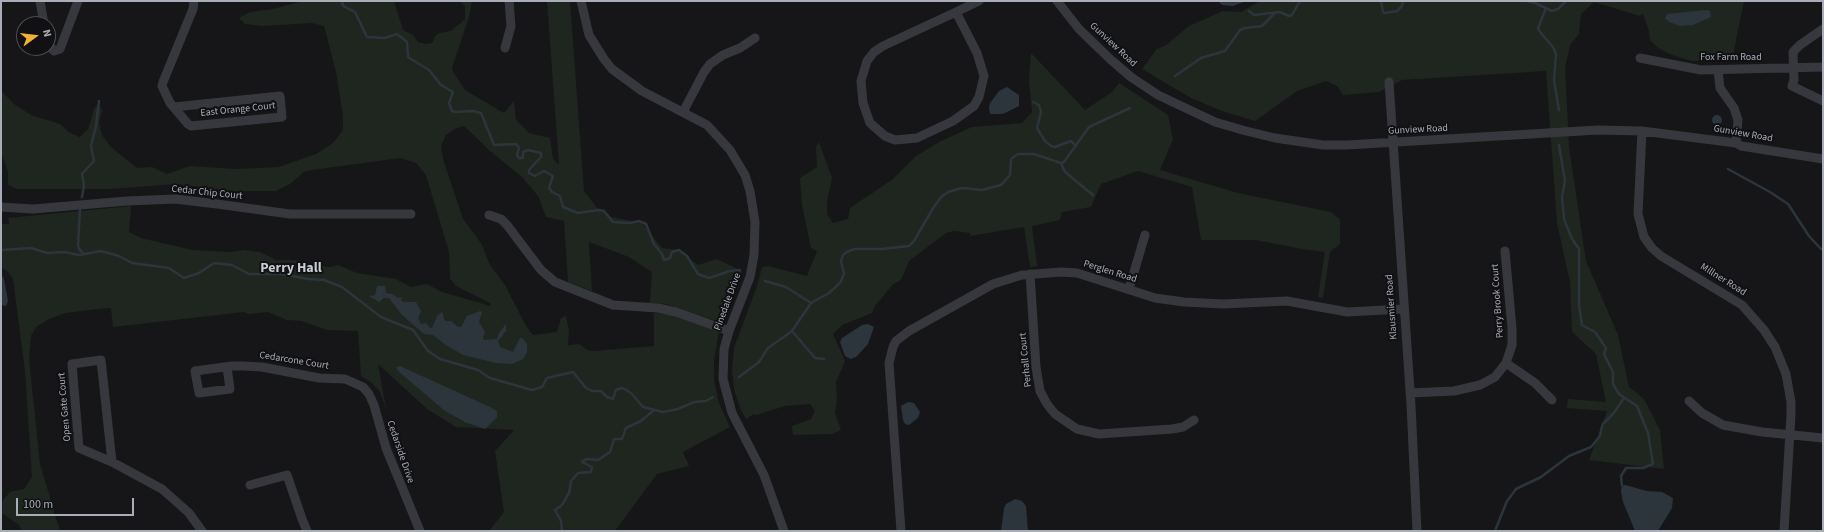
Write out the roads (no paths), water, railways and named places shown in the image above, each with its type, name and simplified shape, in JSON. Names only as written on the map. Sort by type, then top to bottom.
[{"type":"street","points":[[40,1],[43,16]]},
{"type":"street","points":[[56,50],[60,49],[78,1]]},
{"type":"street","name":"East Orange Court","points":[[174,108],[280,96],[282,117],[191,126],[174,108],[166,96],[162,86],[193,9],[194,1]]},
{"type":"street","points":[[505,48],[511,26],[509,1]]},
{"type":"street","name":"Pinedale Drive","points":[[580,1],[589,35],[612,69],[642,91],[707,125],[723,140],[738,161],[745,175],[750,191],[754,222],[754,255],[750,277],[742,301],[729,331],[722,364],[727,398],[734,419],[764,475],[784,531]]},
{"type":"street","points":[[956,12],[976,53],[984,76],[979,97],[974,106],[953,121],[917,138],[895,140],[885,136],[870,123],[863,103],[861,81],[867,61],[874,52],[883,46],[979,1]]},
{"type":"street","name":"Gunview Road","points":[[1057,1],[1094,44],[1131,77],[1158,95],[1190,111],[1246,131],[1302,143],[1329,145],[1392,143],[1598,130],[1642,131],[1736,143],[1741,146],[1823,159]]},
{"type":"street","points":[[1823,29],[1796,48],[1793,52],[1794,80],[1792,86],[1823,101]]},
{"type":"street","points":[[683,112],[704,72],[710,64],[723,55],[740,48],[755,38]]},
{"type":"street","name":"Fox Farm Road","points":[[1640,58],[1660,61],[1686,68],[1718,70],[1823,67]]},
{"type":"street","points":[[1718,70],[1720,88],[1734,108],[1738,120],[1736,143]]},
{"type":"street","name":"Klausmier Road","points":[[1389,82],[1403,309],[1410,393],[1417,531]]},
{"type":"street","name":"Millner Road","points":[[1642,131],[1638,214],[1644,238],[1661,256],[1742,305],[1764,330],[1781,361],[1789,385],[1791,402],[1784,531]]},
{"type":"street","name":"Cedar Chip Court","points":[[1,207],[34,209],[127,201],[175,199],[290,214],[411,214]]},
{"type":"street","points":[[489,215],[501,219],[507,225],[541,270],[556,282],[613,305],[658,308],[676,312],[729,331]]},
{"type":"street","points":[[1128,289],[1145,235]]},
{"type":"street","name":"Perry Brook Court","points":[[1410,393],[1454,390],[1480,385],[1495,377],[1506,363],[1512,345],[1512,328],[1505,251]]},
{"type":"street","name":"Perglen Road","points":[[901,531],[889,363],[892,347],[896,341],[909,331],[985,289],[1013,277],[1030,274],[1077,273],[1156,298],[1201,304],[1287,301],[1347,312],[1403,309]]},
{"type":"street","name":"Perhall Court","points":[[1030,274],[1036,367],[1039,385],[1047,404],[1055,414],[1077,429],[1099,434],[1172,429],[1183,427],[1194,420]]},
{"type":"street","name":"Open Gate Court","points":[[112,462],[101,360],[72,364],[79,448],[112,462],[162,489],[189,513],[202,531]]},
{"type":"street","points":[[1506,363],[1538,385],[1552,400]]},
{"type":"street","name":"Cedarcone Court","points":[[227,367],[252,366],[319,378],[345,379],[357,383]]},
{"type":"street","name":"Cedarside Drive","points":[[357,383],[369,394],[374,405],[386,448],[420,531]]},
{"type":"street","points":[[1689,401],[1705,416],[1723,425],[1790,435],[1823,438]]},
{"type":"street","points":[[250,485],[287,475],[307,531]]},
{"type":"waterway","points":[[343,1],[342,4],[345,7],[355,12],[367,37],[385,38],[397,34],[407,42],[408,57],[429,70],[441,85],[453,92],[449,103],[452,111],[473,111],[481,113],[494,145],[516,144],[519,148],[517,155],[519,158],[523,158],[523,152],[528,150],[541,153],[541,157],[529,170],[529,173],[535,176],[544,171],[553,176],[549,188],[552,192],[560,196],[563,207],[578,213],[599,210],[604,211],[613,222],[630,223],[639,221],[646,224],[654,244],[662,254],[664,260],[670,258],[672,252],[679,250],[687,256],[698,274],[709,278],[730,271],[740,270]]},
{"type":"waterway","points":[[1249,11],[1254,15],[1280,12],[1289,16],[1292,15],[1300,1]]},
{"type":"waterway","points":[[1381,1],[1383,12],[1385,13],[1397,11],[1402,6],[1403,1]]},
{"type":"waterway","points":[[1527,1],[1552,11],[1558,9],[1566,1]]},
{"type":"waterway","points":[[1546,8],[1538,28],[1553,47],[1556,54],[1554,80],[1559,110]]},
{"type":"waterway","points":[[1175,76],[1201,58],[1225,51],[1240,30],[1262,26],[1275,13]]},
{"type":"waterway","points":[[82,197],[84,186],[82,174],[94,161],[91,146],[96,126],[99,101]]},
{"type":"waterway","points":[[1033,102],[1039,105],[1041,112],[1037,128],[1045,141],[1051,146],[1055,147],[1071,141],[1076,146]]},
{"type":"waterway","points":[[739,377],[759,362],[768,348],[792,331],[811,303],[829,293],[840,283],[844,274],[841,261],[843,255],[847,252],[854,249],[882,249],[909,246],[914,241],[941,197],[948,192],[962,188],[982,190],[1001,185],[1010,175],[1011,159],[1018,154],[1034,154],[1061,163],[1064,162],[1089,127],[1130,108]]},
{"type":"waterway","points":[[1559,145],[1565,181],[1562,197],[1564,219],[1572,239],[1579,249],[1579,305],[1582,325],[1595,332],[1606,348],[1604,354],[1613,372],[1613,384],[1619,394],[1637,406],[1648,433],[1653,464],[1643,468],[1626,468],[1621,476],[1622,486]]},
{"type":"waterway","points":[[1061,163],[1065,172],[1093,195]]},
{"type":"waterway","points":[[1728,169],[1770,192],[1788,204],[1809,236],[1823,250]]},
{"type":"waterway","points":[[80,210],[78,245],[79,249],[84,254]]},
{"type":"waterway","points":[[1,250],[31,248],[47,253],[64,252],[79,255],[101,251],[119,256],[132,263],[169,268],[184,278],[199,273],[214,263],[232,265],[249,274],[281,274],[308,279],[324,280],[342,287],[381,317],[413,330],[428,351],[440,359],[478,370],[490,378],[532,390],[542,387],[547,378],[573,372],[586,388],[592,391],[601,391],[607,397],[613,399],[616,390],[621,388],[625,389],[632,394],[643,407],[663,412],[678,409],[694,402],[706,401],[713,397]]},
{"type":"waterway","points":[[765,281],[786,287],[811,303]]},
{"type":"waterway","points":[[792,331],[815,358],[824,359]]},
{"type":"waterway","points":[[1603,424],[1613,414],[1624,398]]},
{"type":"waterway","points":[[562,531],[561,521],[555,510],[562,505],[569,493],[571,481],[578,473],[591,472],[592,467],[582,462],[586,459],[598,460],[610,452],[614,439],[622,439],[626,428],[641,421],[654,410]]},
{"type":"waterway","points":[[1495,531],[1507,501],[1516,489],[1541,477],[1569,456],[1591,447],[1600,436],[1602,426]]},
{"type":"district","name":"Perry Hall","points":[[291,269]]}]
